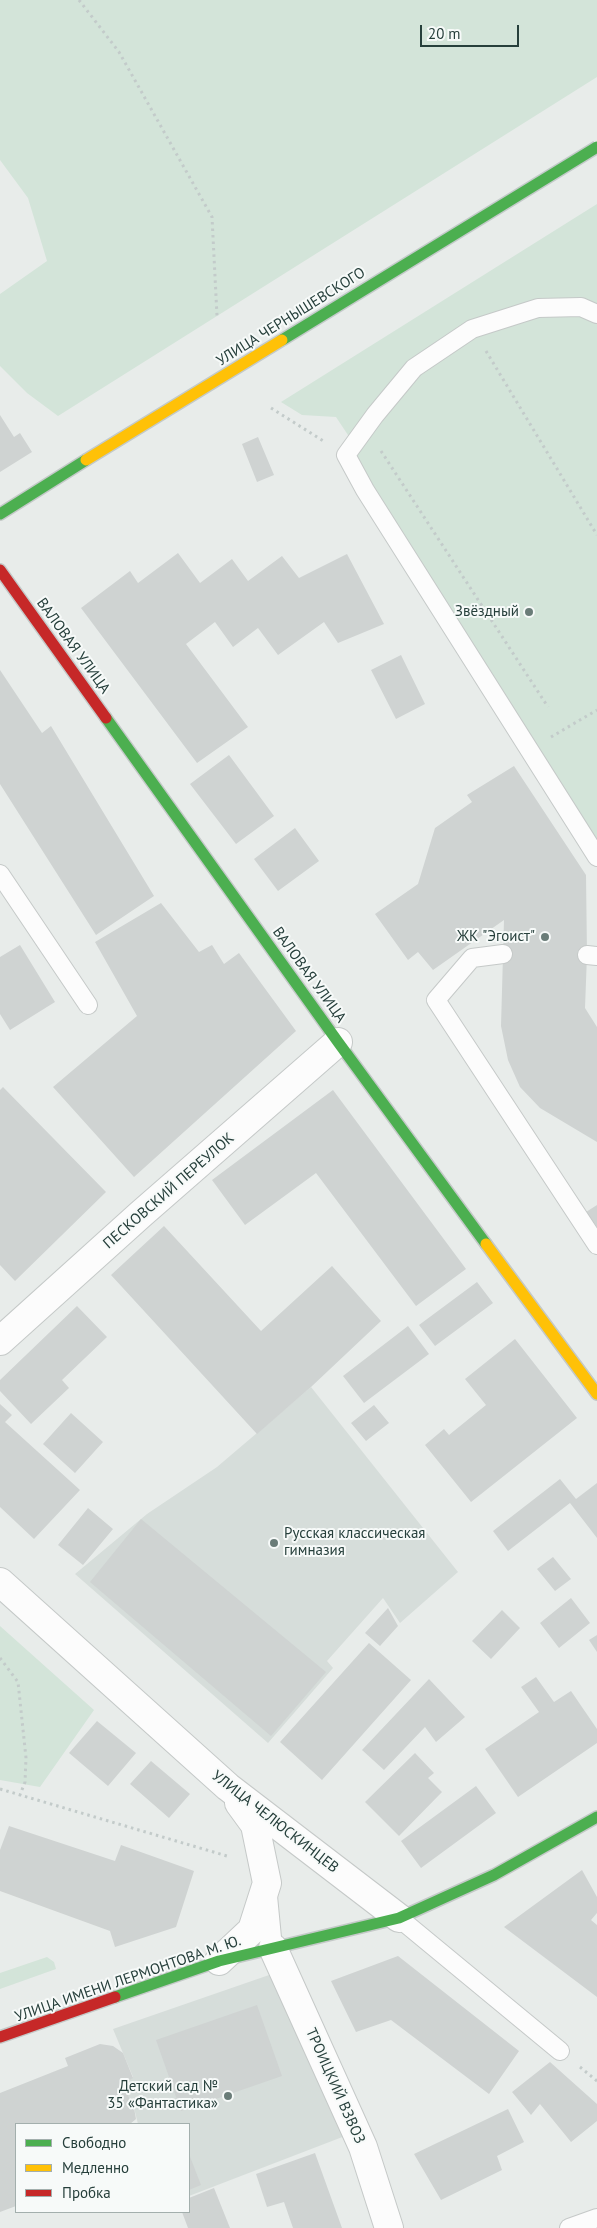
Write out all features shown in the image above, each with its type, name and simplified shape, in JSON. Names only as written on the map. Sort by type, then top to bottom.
[{"type":"street","name":"УЛИЦА ЧЕРНЫШЕВСКОГО","points":[[0,514],[597,147]]},
{"type":"street","name":"ВАЛОВАЯ УЛИЦА","points":[[0,570],[338,1042],[597,1394]]},
{"type":"street","name":"ПЕСКОВСКИЙ ПЕРЕУЛОК","points":[[0,1341],[133,1221],[338,1042]]},
{"type":"street","name":"УЛИЦА ЧЕЛЮСКИНЦЕВ","points":[[0,1582],[228,1787],[399,1918]]},
{"type":"street","points":[[219,1961],[252,1930],[267,1883],[255,1825],[228,1787]]},
{"type":"street","name":"УЛИЦА ИМЕНИ ЛЕРМОНТОВА М. Ю.","points":[[0,2037],[219,1961],[399,1918],[494,1875],[597,1818]]},
{"type":"street","name":"ТРОИЦКИЙ ВЗВОЗ","points":[[273,1948],[363,2147],[389,2228]]},
{"type":"lane","points":[[597,314],[581,307],[538,308],[472,329],[414,368],[375,415],[346,455],[365,490],[597,857]]},
{"type":"lane","points":[[0,874],[88,1005]]},
{"type":"lane","points":[[503,954],[472,958],[436,1000],[597,1245]]},
{"type":"lane","points":[[267,1883],[273,1948]]},
{"type":"lane","name":"УЛИЦА ЧЕЛЮСКИНЦЕВ","points":[[399,1918],[560,2051]]},
{"type":"lane","points":[[569,2228],[597,2218]]},
{"type":"path","points":[[79,0],[119,52],[212,217],[217,316]]},
{"type":"path","points":[[472,329],[597,535]]},
{"type":"path","points":[[271,408],[346,455]]},
{"type":"path","points":[[378,446],[548,706]]},
{"type":"path","points":[[529,750],[597,710]]},
{"type":"path","points":[[0,1658],[18,1682],[26,1758],[25,1782],[20,1794]]},
{"type":"path","points":[[0,1789],[227,1856]]},
{"type":"shaded area","name":"Русская классическая гимназия","points":[[311,1387],[458,1572],[400,1623],[383,1598],[327,1661],[333,1668],[268,1743],[75,1574],[147,1514],[217,1467]]},
{"type":"shaded area","name":"Детский сад № 35 «Фантастика»","points":[[272,1974],[345,2136],[190,2196],[190,2123],[138,2123],[134,2108],[123,2084],[133,2077],[113,2029]]},
{"type":"green space","points":[[0,0],[597,0],[597,77],[58,416],[27,393],[0,366],[0,294],[47,261],[28,198],[0,160]]},
{"type":"green space","name":"Звёздный","points":[[597,204],[597,857],[346,455],[354,444],[336,417],[302,415],[281,402]]},
{"type":"green space","points":[[0,1626],[94,1710],[40,1787],[0,1780]]},
{"type":"green space","points":[[47,1957],[54,1962],[56,1969],[0,1989],[0,1973]]},
{"type":"building","points":[[0,415],[14,437],[20,433],[32,452],[0,472]]},
{"type":"building","points":[[258,437],[274,475],[257,482],[242,444]]},
{"type":"building","points":[[178,553],[200,583],[232,559],[248,581],[282,556],[299,578],[347,554],[384,624],[338,643],[324,622],[278,655],[258,628],[233,647],[215,622],[186,644],[248,727],[197,763],[81,608],[130,571],[138,583]]},
{"type":"building","points":[[401,655],[425,704],[396,719],[371,670]]},
{"type":"building","points":[[0,670],[42,733],[51,726],[154,896],[96,935],[0,784]]},
{"type":"building","points":[[229,755],[274,816],[236,844],[190,784]]},
{"type":"building","name":"ЖК \"Эгоист\"","points":[[514,766],[586,875],[587,955],[585,1008],[597,1027],[597,1142],[540,1108],[520,1087],[508,1060],[501,1026],[504,920],[433,970],[418,952],[408,960],[375,914],[418,884],[435,828],[472,802],[467,795]]},
{"type":"building","points":[[295,828],[319,861],[278,891],[254,859]]},
{"type":"building","points":[[161,903],[199,952],[212,945],[224,964],[239,953],[296,1031],[134,1177],[53,1087],[137,1016],[95,942]]},
{"type":"building","points":[[20,945],[55,1002],[10,1030],[0,1014],[0,957]]},
{"type":"building","points":[[3,1087],[106,1192],[15,1281],[0,1265],[0,1090]]},
{"type":"building","points":[[333,1090],[466,1269],[416,1306],[316,1173],[245,1225],[212,1180]]},
{"type":"building","points":[[597,1205],[597,1227],[586,1212]]},
{"type":"building","points":[[164,1226],[261,1331],[332,1266],[381,1321],[311,1387],[257,1434],[111,1275]]},
{"type":"building","points":[[477,1282],[493,1303],[435,1346],[419,1325]]},
{"type":"building","points":[[77,1306],[107,1337],[62,1380],[69,1388],[31,1424],[0,1391],[0,1380]]},
{"type":"building","points":[[408,1326],[429,1354],[364,1403],[343,1376]]},
{"type":"building","points":[[515,1339],[577,1418],[471,1502],[425,1445],[444,1429],[449,1435],[486,1405],[465,1379]]},
{"type":"building","points":[[0,1404],[12,1415],[5,1422],[80,1490],[34,1539],[0,1507]]},
{"type":"building","points":[[374,1405],[389,1423],[366,1441],[351,1423]]},
{"type":"building","points":[[71,1413],[103,1442],[75,1473],[43,1444]]},
{"type":"building","points":[[560,1479],[576,1499],[597,1483],[597,1538],[570,1503],[508,1551],[493,1531]]},
{"type":"building","points":[[88,1508],[113,1529],[83,1565],[58,1545]]},
{"type":"building","points":[[141,1519],[326,1672],[271,1736],[90,1582]]},
{"type":"building","points":[[553,1557],[571,1579],[555,1591],[537,1569]]},
{"type":"building","points":[[571,1598],[590,1623],[559,1648],[540,1623]]},
{"type":"building","points":[[388,1608],[398,1626],[380,1646],[365,1633]]},
{"type":"building","points":[[502,1610],[520,1628],[491,1659],[472,1641]]},
{"type":"building","points":[[597,1635],[597,1652],[589,1640]]},
{"type":"building","points":[[369,1643],[411,1680],[322,1780],[280,1742]]},
{"type":"building","points":[[536,1677],[554,1702],[571,1691],[597,1729],[597,1743],[518,1797],[485,1749],[539,1712],[521,1687]]},
{"type":"building","points":[[429,1679],[465,1717],[436,1742],[425,1727],[384,1770],[362,1750]]},
{"type":"building","points":[[97,1721],[136,1753],[108,1786],[69,1753]]},
{"type":"building","points":[[415,1753],[434,1773],[428,1778],[442,1792],[399,1836],[365,1802]]},
{"type":"building","points":[[151,1761],[190,1794],[169,1818],[130,1784]]},
{"type":"building","points":[[476,1786],[496,1813],[421,1868],[401,1841]]},
{"type":"building","points":[[9,1826],[115,1861],[121,1845],[194,1871],[176,1927],[115,1947],[110,1931],[0,1891],[0,1850]]},
{"type":"building","points":[[582,1870],[597,1897],[597,1913],[591,1920],[597,1925],[597,1997],[504,1927]]},
{"type":"building","points":[[398,1956],[519,2051],[489,2094],[391,2020],[356,2032],[331,1981]]},
{"type":"building","points":[[257,2005],[282,2076],[181,2111],[156,2040]]},
{"type":"building","points":[[100,2044],[113,2046],[123,2053],[133,2078],[123,2084],[134,2108],[136,2119],[131,2123],[15,2123],[15,2206],[0,2212],[0,2093],[68,2066],[65,2058]]},
{"type":"building","points":[[550,2062],[597,2104],[597,2121],[571,2142],[540,2104],[531,2115],[512,2092]]},
{"type":"building","points":[[508,2109],[524,2142],[497,2156],[502,2170],[441,2200],[414,2154]]},
{"type":"building","points":[[315,2153],[342,2228],[293,2228],[284,2202],[267,2207],[256,2174]]},
{"type":"building","points":[[190,2157],[201,2185],[190,2190]]},
{"type":"building","points":[[214,2188],[230,2228],[188,2228],[182,2213],[190,2213],[190,2198]]},
{"type":"traffic: fast","points":[[282,340],[597,147]]},
{"type":"traffic: fast","points":[[0,514],[86,460]]},
{"type":"traffic: fast","points":[[106,718],[338,1042],[486,1244]]},
{"type":"traffic: fast","points":[[115,1997],[219,1961],[399,1918],[494,1875],[597,1817]]},
{"type":"traffic: slow","points":[[86,460],[282,340]]},
{"type":"traffic: slow","points":[[486,1244],[597,1394]]},
{"type":"traffic: jam","points":[[0,570],[106,718]]},
{"type":"traffic: jam","points":[[0,2037],[115,1997]]},
{"type":"place","name":"Звёздный","points":[[529,612]]},
{"type":"place","name":"ЖК \"Эгоист\"","points":[[545,937]]},
{"type":"place","name":"Русская классическая гимназия","points":[[274,1543]]},
{"type":"place","name":"Детский сад № 35 «Фантастика»","points":[[228,2096]]}]
